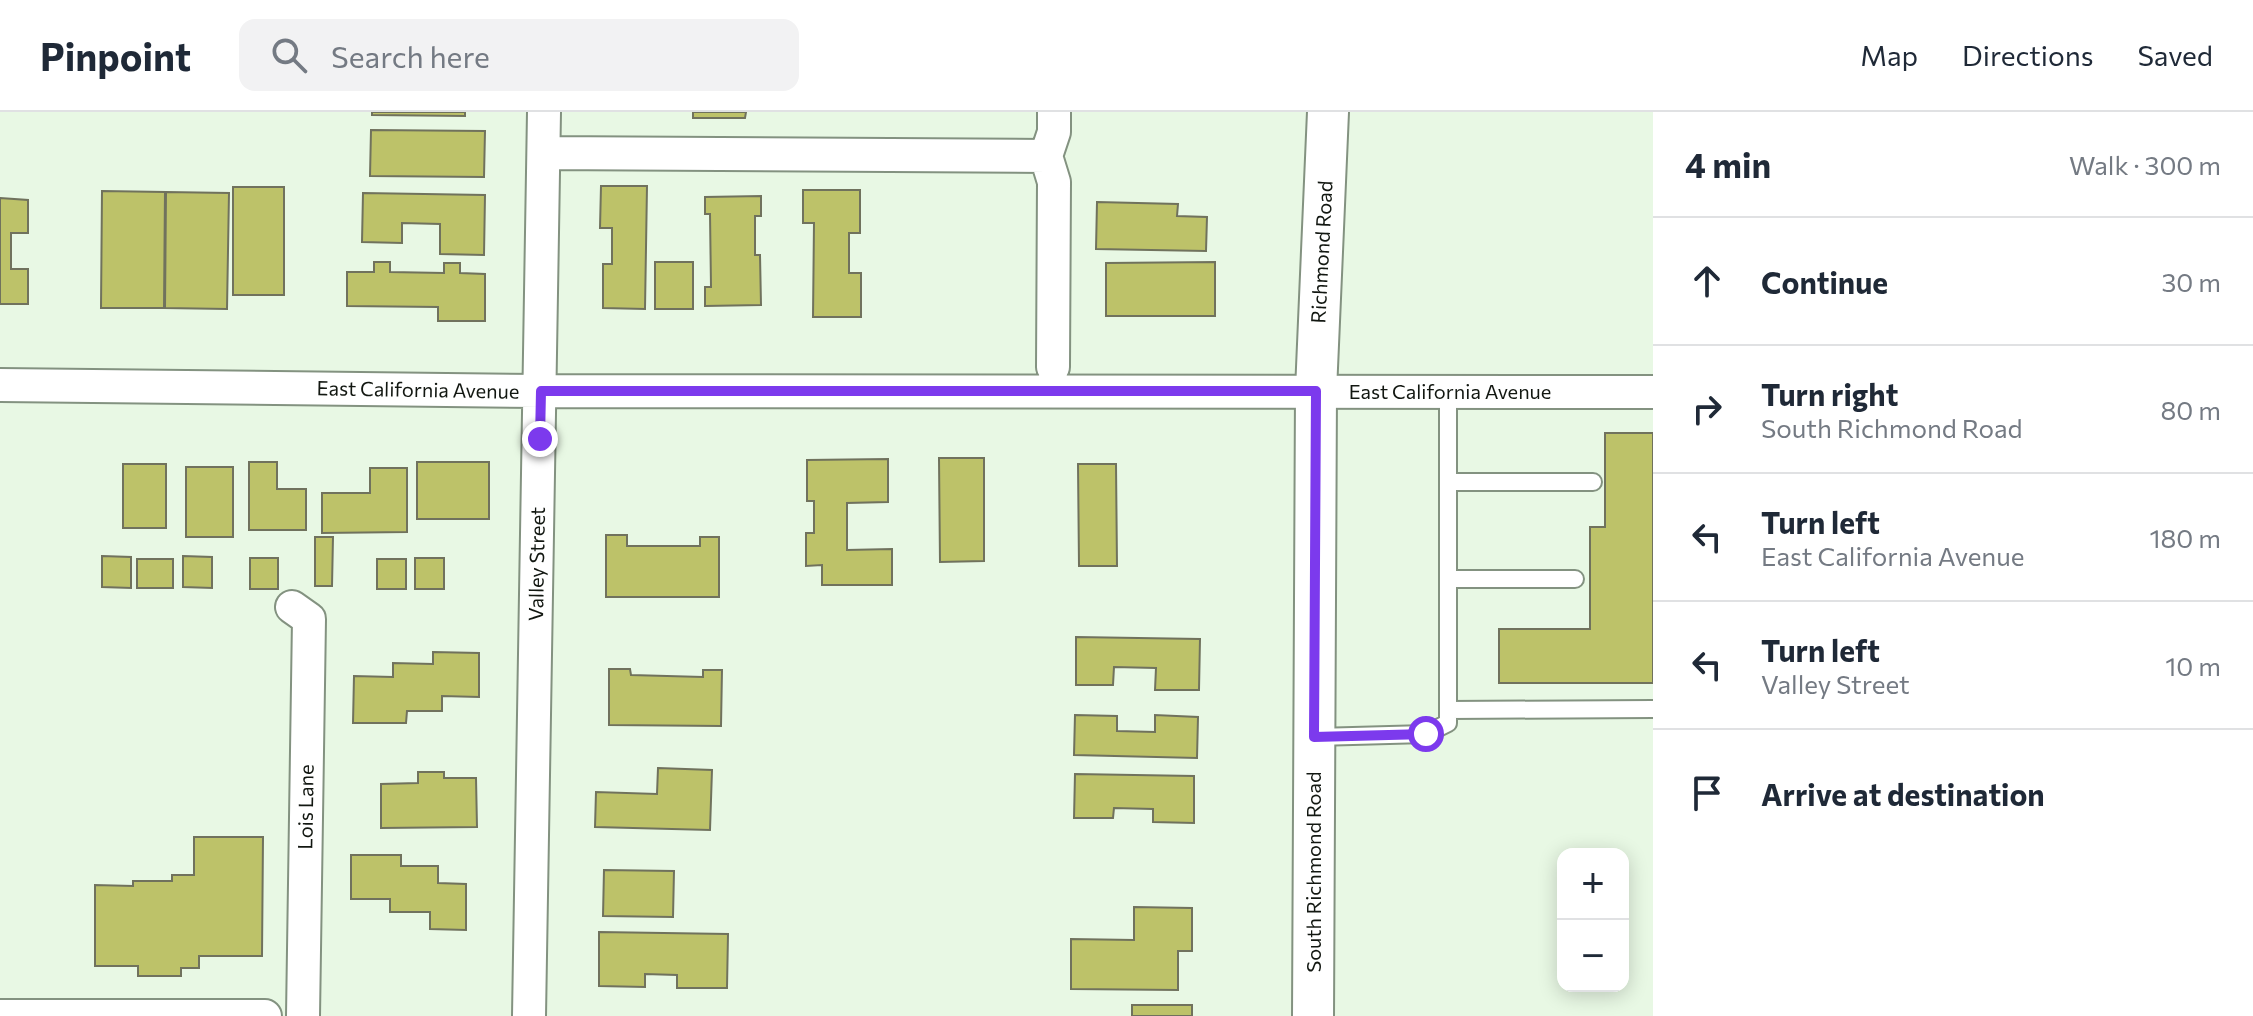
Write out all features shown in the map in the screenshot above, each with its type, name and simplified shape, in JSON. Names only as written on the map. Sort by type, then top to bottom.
[{"type":"street","name":"Valley Street","points":[[529,1016],[544,112]]},
{"type":"street","points":[[1053,367],[1054,182],[1046,156],[1054,132],[1054,112]]},
{"type":"street","name":"Richmond Road","points":[[1316,391],[1328,112]]},
{"type":"street","points":[[544,153],[1046,156]]},
{"type":"street","name":"East California Avenue","points":[[0,385],[541,391],[1653,392]]},
{"type":"street","name":"South Richmond Road","points":[[1313,1016],[1316,391]]},
{"type":"street","name":"Lois Lane","points":[[292,607],[309,619],[303,1016]]},
{"type":"street","points":[[0,1016],[265,1016]]},
{"type":"lane","points":[[1314,737],[1426,734],[1448,723],[1448,392]]},
{"type":"lane","points":[[1448,482],[1593,482]]},
{"type":"lane","points":[[1448,579],[1575,579]]},
{"type":"lane","points":[[1448,710],[1653,709]]},
{"type":"building","points":[[372,112],[465,112],[465,116],[372,115]]},
{"type":"building","points":[[693,112],[746,112],[745,118],[693,118]]},
{"type":"building","points":[[371,130],[485,131],[484,177],[370,176]]},
{"type":"building","points":[[601,186],[647,186],[645,309],[603,308],[603,264],[612,264],[612,228],[600,228]]},
{"type":"building","points":[[233,187],[284,187],[284,295],[233,295]]},
{"type":"building","points":[[803,190],[860,190],[860,233],[849,233],[849,273],[861,273],[861,317],[813,317],[814,223],[803,223]]},
{"type":"building","points":[[102,191],[165,192],[164,308],[101,308]]},
{"type":"building","points":[[166,192],[229,193],[227,309],[165,308]]},
{"type":"building","points":[[363,193],[485,195],[484,255],[440,254],[440,224],[402,223],[402,243],[362,242]]},
{"type":"building","points":[[761,196],[761,216],[755,216],[755,255],[760,255],[761,305],[705,306],[705,287],[711,287],[710,214],[705,214],[705,197]]},
{"type":"building","points":[[0,198],[28,200],[28,233],[11,233],[11,269],[28,269],[28,304],[0,304]]},
{"type":"building","points":[[1097,202],[1178,204],[1177,216],[1207,217],[1206,251],[1096,249]]},
{"type":"building","points":[[374,262],[390,262],[390,272],[444,273],[444,263],[460,263],[460,273],[485,274],[485,321],[438,321],[438,307],[347,306],[347,272],[374,272]]},
{"type":"building","points":[[655,262],[693,262],[693,309],[655,309]]},
{"type":"building","points":[[1215,262],[1215,316],[1106,316],[1106,263]]},
{"type":"building","points":[[1605,433],[1653,433],[1653,683],[1499,683],[1499,629],[1590,629],[1590,527],[1605,527]]},
{"type":"building","points":[[939,458],[984,458],[984,561],[940,562]]},
{"type":"building","points":[[888,459],[888,502],[847,503],[847,550],[892,549],[892,585],[822,585],[822,565],[806,566],[806,533],[814,533],[814,501],[807,501],[807,460]]},
{"type":"building","points":[[249,462],[277,462],[277,489],[306,489],[306,530],[249,530]]},
{"type":"building","points":[[417,462],[489,462],[489,519],[417,519]]},
{"type":"building","points":[[123,464],[166,464],[166,528],[123,528]]},
{"type":"building","points":[[1078,464],[1116,464],[1117,566],[1079,566]]},
{"type":"building","points":[[186,467],[233,467],[233,537],[186,537]]},
{"type":"building","points":[[370,468],[407,468],[407,532],[322,533],[322,493],[370,493]]},
{"type":"building","points":[[606,535],[627,535],[627,546],[700,546],[700,537],[719,537],[719,597],[606,597]]},
{"type":"building","points":[[315,537],[333,537],[332,586],[315,586]]},
{"type":"building","points":[[102,556],[131,557],[131,588],[102,587]]},
{"type":"building","points":[[183,556],[212,557],[212,588],[183,587]]},
{"type":"building","points":[[250,558],[278,558],[278,589],[250,589]]},
{"type":"building","points":[[415,558],[444,558],[444,589],[415,589]]},
{"type":"building","points":[[137,559],[173,559],[173,588],[137,588]]},
{"type":"building","points":[[377,559],[406,559],[406,589],[377,589]]},
{"type":"building","points":[[1076,637],[1200,639],[1199,690],[1155,690],[1156,668],[1114,667],[1113,685],[1076,685]]},
{"type":"building","points":[[433,652],[479,653],[479,697],[442,696],[442,711],[407,711],[406,723],[353,723],[354,676],[393,677],[393,663],[433,664]]},
{"type":"building","points":[[609,669],[630,669],[631,675],[703,677],[703,670],[722,670],[721,726],[609,725]]},
{"type":"building","points":[[1075,715],[1117,716],[1117,731],[1155,732],[1155,715],[1198,717],[1197,758],[1074,755]]},
{"type":"building","points":[[658,768],[712,770],[710,830],[595,827],[596,792],[657,794]]},
{"type":"building","points":[[418,772],[444,772],[444,778],[476,778],[477,827],[381,828],[381,784],[418,783]]},
{"type":"building","points":[[1075,774],[1194,776],[1194,823],[1153,822],[1153,809],[1114,808],[1113,818],[1074,818]]},
{"type":"building","points":[[194,837],[263,837],[262,956],[199,956],[199,968],[181,968],[181,976],[138,976],[138,966],[95,966],[95,885],[133,886],[133,881],[172,881],[172,875],[194,875]]},
{"type":"building","points":[[351,855],[401,855],[401,866],[438,866],[438,883],[466,884],[466,930],[430,929],[430,912],[390,912],[390,899],[351,899]]},
{"type":"building","points":[[604,870],[674,871],[673,917],[603,916]]},
{"type":"building","points":[[1134,907],[1192,908],[1192,951],[1178,951],[1178,990],[1071,989],[1071,939],[1134,940]]},
{"type":"building","points":[[599,932],[728,934],[727,988],[677,988],[677,975],[645,974],[645,987],[599,986]]},
{"type":"building","points":[[1132,1005],[1192,1005],[1192,1016],[1132,1016]]},
{"type":"route","points":[[540,439],[541,391],[1316,391],[1314,737],[1426,734]]}]
